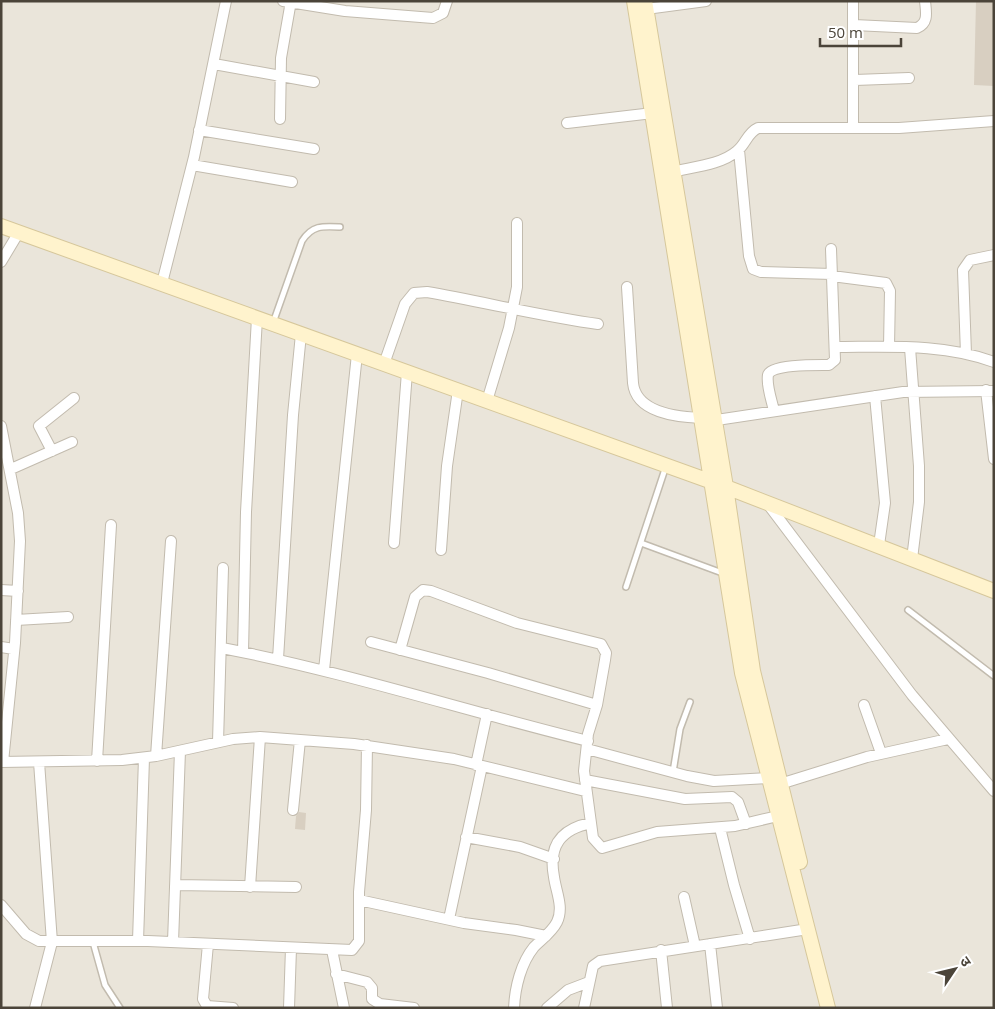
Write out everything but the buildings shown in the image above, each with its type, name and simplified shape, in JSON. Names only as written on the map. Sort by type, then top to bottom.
[{"type":"street","points":[[162,283],[200,130],[226,1]]},
{"type":"street","points":[[280,118],[280,77],[288,2],[355,12],[433,18],[443,13],[447,1]]},
{"type":"street","points":[[642,4],[706,1]]},
{"type":"street","points":[[853,1],[855,80],[853,126]]},
{"type":"street","points":[[854,25],[917,28],[926,19],[925,1]]},
{"type":"street","points":[[642,4],[653,113],[706,421],[726,487],[753,671],[774,781],[778,816],[828,1008]]},
{"type":"street","points":[[642,4],[672,172],[706,421],[711,482],[742,673],[838,1008]]},
{"type":"street","points":[[214,64],[314,82]]},
{"type":"street","points":[[855,80],[909,78]]},
{"type":"street","points":[[567,123],[653,113]]},
{"type":"street","points":[[672,172],[722,160],[739,150],[748,135],[758,128],[853,126],[899,128],[994,121]]},
{"type":"street","points":[[200,130],[314,149]]},
{"type":"street","points":[[739,150],[749,256],[753,270],[832,275],[886,283],[890,291],[890,348]]},
{"type":"street","points":[[192,165],[292,182]]},
{"type":"street","points":[[487,401],[514,307],[518,274],[517,223]]},
{"type":"street","points":[[1,226],[726,487],[880,545],[994,591]]},
{"type":"street","points":[[1,262],[19,232]]},
{"type":"street","points":[[774,411],[768,381],[770,371],[780,367],[829,365],[835,360],[831,248]]},
{"type":"street","points":[[966,354],[962,270],[970,260],[994,255]]},
{"type":"street","points":[[627,287],[636,397],[647,405],[670,415],[706,421],[875,396],[914,392],[990,390],[994,458]]},
{"type":"street","points":[[384,364],[405,304],[414,292],[427,292],[514,307],[561,319],[598,324]]},
{"type":"street","points":[[243,652],[246,512],[257,318]]},
{"type":"street","points":[[278,659],[293,415],[300,334]]},
{"type":"street","points":[[835,347],[910,348],[966,354],[994,362]]},
{"type":"street","points":[[910,348],[919,466],[918,502],[912,559]]},
{"type":"street","points":[[324,670],[356,354]]},
{"type":"street","points":[[394,543],[408,372]]},
{"type":"street","points":[[441,550],[447,466],[458,390]]},
{"type":"street","points":[[875,396],[885,504],[880,545]]},
{"type":"street","points":[[52,451],[39,426],[41,422],[74,398]]},
{"type":"street","points":[[1,426],[5,458],[11,469],[20,541],[14,648],[2,762],[97,761],[144,758],[218,742],[260,737],[367,745],[479,765],[585,792]]},
{"type":"street","points":[[11,469],[72,442]]},
{"type":"street","points":[[766,502],[948,739],[994,790]]},
{"type":"street","points":[[97,761],[111,525]]},
{"type":"street","points":[[156,756],[171,541]]},
{"type":"street","points":[[218,742],[224,568]]},
{"type":"street","points":[[1,590],[18,591]]},
{"type":"street","points":[[400,650],[415,597],[424,590],[517,623],[601,644],[606,653],[597,705],[587,745],[585,792],[594,838],[602,848],[657,832],[720,828],[778,816]]},
{"type":"street","points":[[16,620],[68,617]]},
{"type":"street","points":[[371,642],[516,680],[597,705]]},
{"type":"street","points":[[1,648],[14,648]]},
{"type":"street","points":[[222,648],[324,670],[487,714],[672,772],[714,781],[774,781],[881,753],[948,739]]},
{"type":"street","points":[[864,705],[881,753]]},
{"type":"street","points":[[449,919],[466,837],[487,714]]},
{"type":"street","points":[[250,887],[260,737]]},
{"type":"street","points":[[294,810],[300,740]]},
{"type":"street","points":[[1,905],[32,939],[52,942],[138,941],[346,952],[352,950],[358,945],[359,900],[366,810],[367,745]]},
{"type":"street","points":[[173,942],[180,751]]},
{"type":"street","points":[[138,941],[144,758]]},
{"type":"street","points":[[35,1008],[52,942],[38,762]]},
{"type":"street","points":[[585,780],[684,799],[732,797],[738,802],[746,824]]},
{"type":"street","points":[[514,1008],[515,988],[526,961],[535,946],[557,922],[561,908],[553,875],[554,859],[561,835],[575,826],[591,823]]},
{"type":"street","points":[[720,828],[750,939]]},
{"type":"street","points":[[466,837],[520,848],[554,859]]},
{"type":"street","points":[[174,885],[296,887]]},
{"type":"street","points":[[684,897],[695,946]]},
{"type":"street","points":[[359,900],[449,919],[546,936]]},
{"type":"street","points":[[584,1008],[593,966],[600,961],[661,950],[750,939],[808,929]]},
{"type":"street","points":[[208,944],[203,999],[207,1006],[233,1008]]},
{"type":"street","points":[[710,944],[717,1008]]},
{"type":"street","points":[[289,1008],[291,948]]},
{"type":"street","points":[[332,950],[344,1008]]},
{"type":"street","points":[[661,950],[668,1008]]},
{"type":"street","points":[[336,974],[367,982],[372,988],[372,999],[377,1004],[414,1008]]},
{"type":"street","points":[[547,1008],[568,990],[589,982]]},
{"type":"lane","points":[[273,324],[302,241],[307,233],[321,226],[340,227]]},
{"type":"lane","points":[[626,587],[667,466]]},
{"type":"lane","points":[[641,543],[727,575]]},
{"type":"lane","points":[[908,610],[994,676]]},
{"type":"lane","points":[[672,772],[680,729],[690,702]]},
{"type":"lane","points":[[93,942],[105,985],[120,1008]]},
{"type":"shaded area","points":[[1,1],[994,1],[994,1008],[1,1008]]}]
